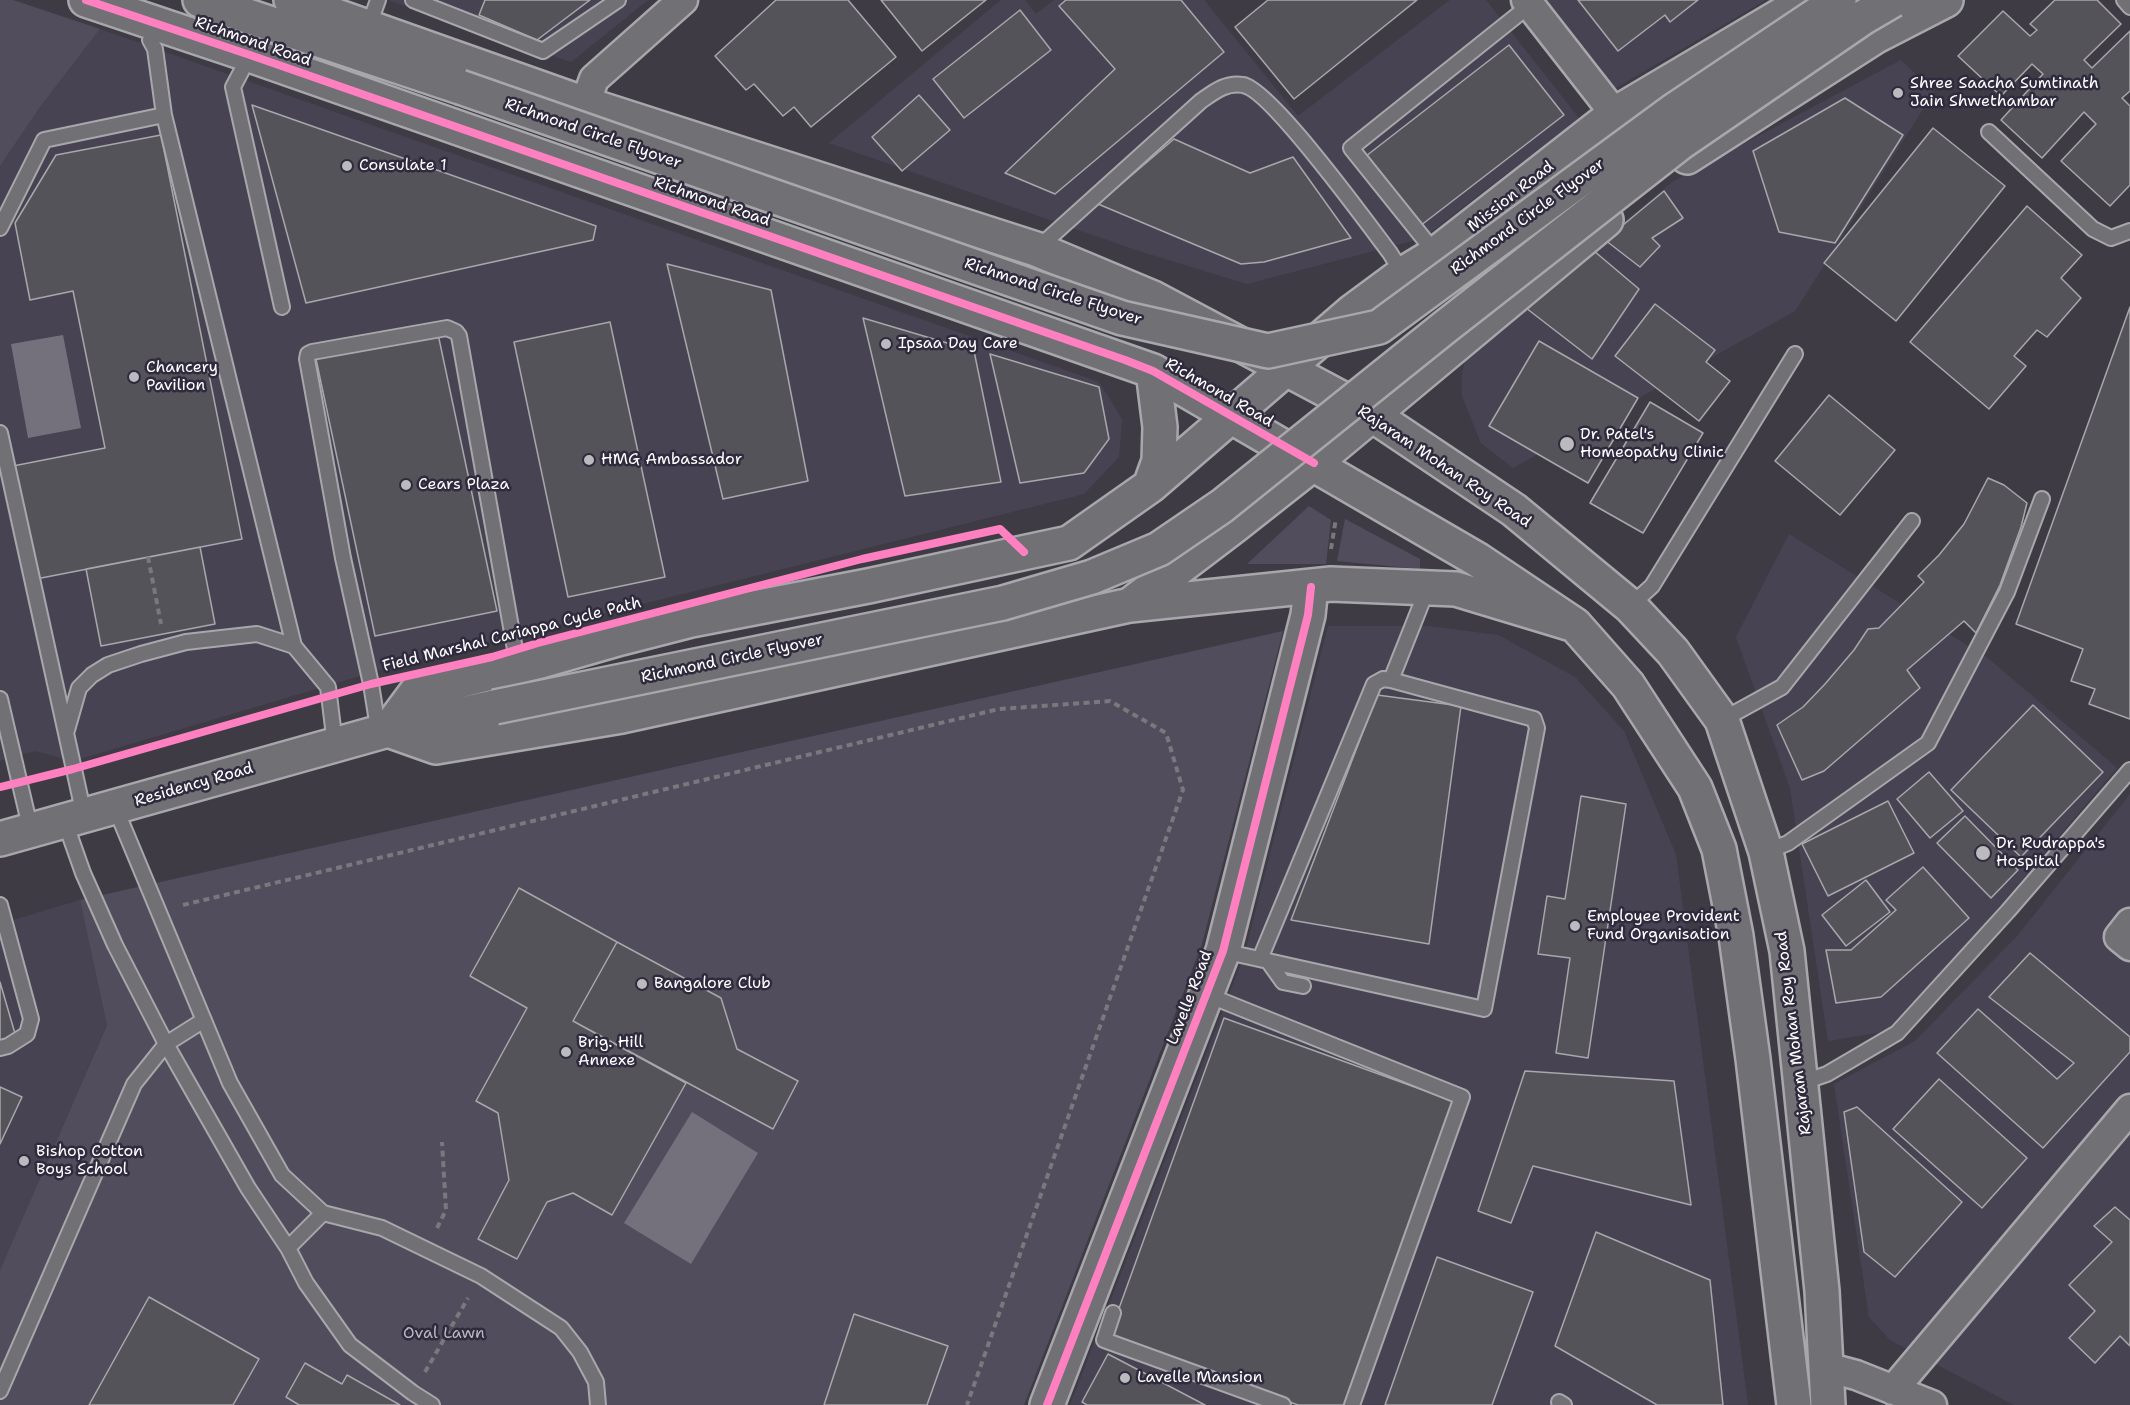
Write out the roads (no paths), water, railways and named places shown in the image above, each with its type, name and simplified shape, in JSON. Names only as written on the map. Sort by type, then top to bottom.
[{"type":"main road","name":"Richmond Road","points":[[86,0],[250,55],[1153,371],[1478,560],[1575,626]]},
{"type":"main road","name":"Richmond Circle Flyover","points":[[200,0],[460,87],[1122,318],[1268,351],[1379,327],[1673,111],[1839,0]]},
{"type":"main road","points":[[291,0],[373,14],[585,104],[1036,249]]},
{"type":"main road","name":"Mission Road","points":[[383,732],[417,691],[691,620],[868,586],[1069,543],[1150,486],[1353,311],[1403,274],[1436,255],[1615,114],[1807,0]]},
{"type":"main road","name":"Richmond Circle Flyover","points":[[383,732],[1003,603],[1092,577],[1159,549],[1222,506],[1444,327],[1680,144],[1864,17],[1893,0]]},
{"type":"main road","points":[[1130,604],[1314,463],[1673,165],[1876,36],[1946,0]]},
{"type":"main road","name":"Rajaram Mohan Roy Road","points":[[1036,249],[1120,283],[1201,322],[1371,414],[1514,510],[1630,606],[1673,652],[1722,720],[1766,852],[1787,951],[1822,1291],[1828,1405]]},
{"type":"main road","points":[[1150,486],[1159,461],[1160,427],[1153,371]]},
{"type":"main road","points":[[383,732],[436,747],[622,716],[1130,604],[1331,584],[1456,589],[1575,626],[1628,685],[1672,751],[1695,788],[1719,849],[1736,936],[1753,1059],[1794,1405]]},
{"type":"main road","name":"Lavelle Road","points":[[1047,1405],[1094,1322],[1205,994],[1222,951],[1308,615],[1311,587]]},
{"type":"main road","name":"Residency Road","points":[[0,839],[383,732]]},
{"type":"street","points":[[585,104],[594,80],[683,0]]},
{"type":"street","points":[[1528,3],[1615,114]]},
{"type":"street","points":[[2130,923],[2119,938],[2130,946]]},
{"type":"street","points":[[1893,1390],[2130,1109]]},
{"type":"street","points":[[1826,1366],[1856,1375],[1932,1405]]},
{"type":"lane","points":[[413,0],[543,51],[618,0]]},
{"type":"lane","points":[[2124,0],[2130,7]]},
{"type":"lane","points":[[1436,255],[1351,148],[1528,3]]},
{"type":"lane","points":[[156,24],[150,40],[155,50],[164,115],[294,646],[328,687],[335,744]]},
{"type":"lane","points":[[250,55],[233,87],[282,307]]},
{"type":"lane","points":[[1036,249],[1202,101],[1224,86],[1244,85],[1256,92],[1299,136],[1390,253],[1403,274]]},
{"type":"lane","points":[[0,228],[44,140],[164,115]]},
{"type":"lane","points":[[1989,132],[2093,229],[2111,238],[2130,231]]},
{"type":"lane","points":[[383,732],[368,674],[344,558],[307,359],[308,354],[312,352],[447,328],[459,336],[518,666]]},
{"type":"lane","points":[[1630,606],[1652,586],[1795,354]]},
{"type":"lane","points":[[0,433],[67,732],[73,769],[75,819],[83,873],[115,945],[166,1044],[248,1188],[288,1248],[306,1283],[350,1345],[432,1405]]},
{"type":"lane","points":[[1766,852],[1788,843],[1928,743],[2007,592],[2042,499]]},
{"type":"lane","points":[[1722,720],[1782,687],[1912,521]]},
{"type":"lane","points":[[1391,680],[1428,587]]},
{"type":"lane","points":[[67,732],[78,688],[108,665],[186,642],[257,634],[294,646]]},
{"type":"lane","points":[[1222,951],[1484,1009],[1536,723],[1531,717],[1391,680],[1383,679],[1374,684],[1264,960]]},
{"type":"lane","points":[[0,699],[32,831]]},
{"type":"lane","points":[[1801,1083],[1827,1074],[1897,1033],[2008,911],[2130,770]]},
{"type":"lane","points":[[115,807],[230,1083],[282,1174],[323,1213],[382,1228],[481,1276],[561,1328],[580,1352],[596,1382],[598,1405]]},
{"type":"lane","points":[[0,905],[31,1019],[27,1034],[8,1046],[0,1048]]},
{"type":"lane","points":[[1264,960],[1283,982],[1304,986]]},
{"type":"lane","points":[[1205,994],[1462,1097],[1352,1405]]},
{"type":"lane","points":[[0,1391],[134,1084],[166,1044],[204,1020]]},
{"type":"lane","points":[[288,1248],[323,1213]]},
{"type":"lane","points":[[1113,1313],[1094,1322],[1104,1340],[1282,1405]]},
{"type":"place","name":"Shree Saacha Sumtinath Jain Shwethambar","points":[[1898,93]]},
{"type":"place","name":"Consulate 1","points":[[347,166]]},
{"type":"place","name":"Ipsaa Day Care","points":[[886,344]]},
{"type":"place","name":"Chancery Pavilion","points":[[134,377]]},
{"type":"place","name":"Dr. Patel's Homeopathy Clinic","points":[[1567,444]]},
{"type":"place","name":"HMG Ambassador","points":[[589,460]]},
{"type":"place","name":"Cears Plaza","points":[[406,485]]},
{"type":"place","name":"Dr. Rudrappa's Hospital","points":[[1983,853]]},
{"type":"place","name":"Employee Provident Fund Organisation","points":[[1575,926]]},
{"type":"place","name":"Bangalore Club","points":[[642,984]]},
{"type":"place","name":"Brig. Hill Annexe","points":[[566,1052]]},
{"type":"place","name":"Bishop Cotton Boys School","points":[[24,1161]]},
{"type":"place","name":"Lavelle Mansion","points":[[1125,1378]]},
{"type":"park label","name":"Oval Lawn","points":[[444,1334]]}]
